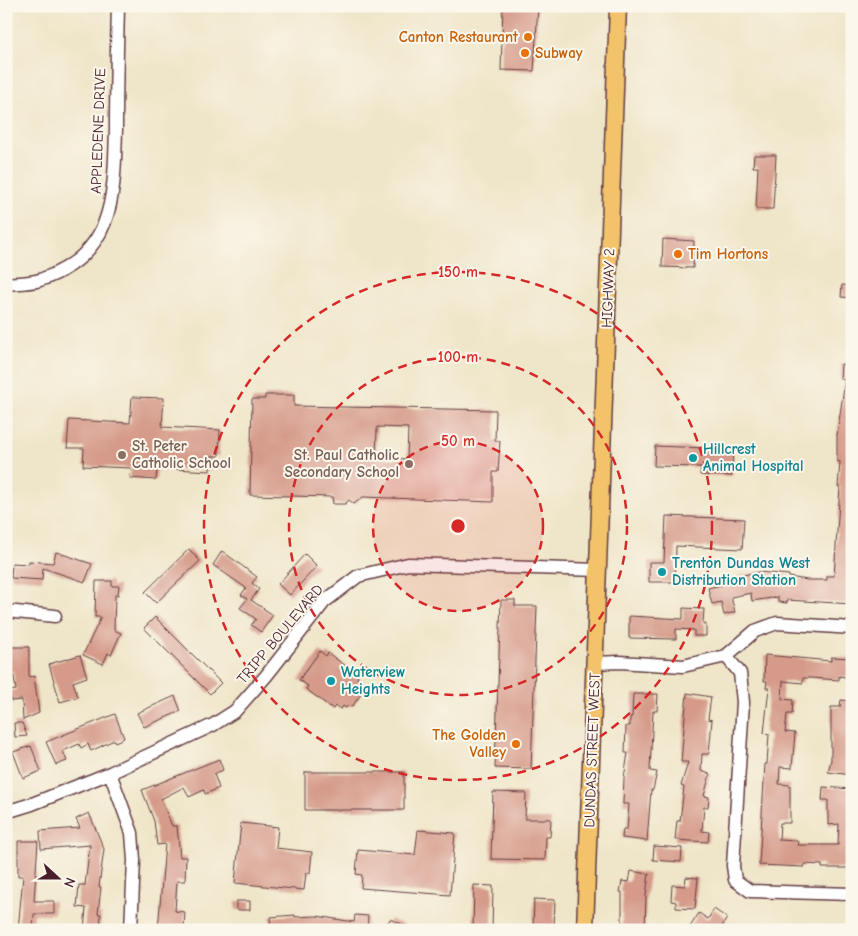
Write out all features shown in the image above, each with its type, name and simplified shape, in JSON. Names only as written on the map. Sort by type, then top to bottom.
[{"type":"main road","name":"HIGHWAY 2","points":[[599,570],[618,6]]},
{"type":"main road","name":"DUNDAS STREET WEST","points":[[585,930],[599,570]]},
{"type":"street","name":"APPLEDENE DRIVE","points":[[6,284],[38,281],[64,270],[86,252],[103,230],[112,203],[114,174],[118,6]]},
{"type":"street","name":"TRIPP BOULEVARD","points":[[6,812],[32,804],[110,772],[213,725],[235,711],[324,602],[358,576],[408,564],[599,570]]},
{"type":"street","points":[[6,611],[55,616]]},
{"type":"street","points":[[596,663],[619,662],[682,666],[726,656],[755,631],[777,623],[852,628]]},
{"type":"street","points":[[726,656],[740,673],[743,702],[733,866],[735,880],[750,890],[852,894]]},
{"type":"street","points":[[110,772],[132,833],[134,860],[131,930]]},
{"type":"building","points":[[503,6],[538,6],[534,71],[501,70]]},
{"type":"building","points":[[754,155],[776,155],[773,209],[756,209],[758,167],[753,167]]},
{"type":"building","name":"Tim Hortons","points":[[663,239],[694,241],[693,268],[662,267]]},
{"type":"building","points":[[842,285],[852,286],[852,298],[841,297]]},
{"type":"building","points":[[841,364],[852,365],[852,604],[787,600],[787,603],[778,602],[778,597],[752,601],[751,593],[731,597],[735,612],[724,615],[721,602],[712,604],[708,588],[739,581],[738,576],[759,572],[789,575],[789,577],[807,580],[827,580],[827,576],[834,576],[840,487],[838,487],[840,462],[837,461],[837,435],[845,380],[840,379]]},
{"type":"building","points":[[265,395],[294,395],[294,406],[496,410],[495,441],[500,441],[498,472],[493,472],[493,502],[363,497],[354,504],[349,500],[345,504],[333,504],[332,497],[250,495],[252,399],[265,399]],"holes":[[[377,427],[408,428],[407,459],[376,458]]]},
{"type":"building","points":[[132,397],[164,398],[162,427],[220,430],[219,456],[211,456],[210,471],[157,468],[156,480],[130,478],[131,468],[83,466],[84,448],[67,448],[69,420],[130,423]]},
{"type":"building","name":"Hillcrest Animal Hospital","points":[[655,446],[733,449],[732,476],[700,475],[701,467],[654,466]]},
{"type":"building","points":[[666,516],[744,519],[742,549],[676,546],[675,582],[649,582],[649,562],[664,562]]},
{"type":"building","points":[[189,549],[200,561],[156,603],[145,592]]},
{"type":"building","points":[[222,551],[257,577],[252,583],[259,589],[251,600],[273,615],[261,632],[251,625],[256,619],[240,608],[247,599],[241,595],[246,588],[213,565]]},
{"type":"building","points":[[56,552],[92,564],[85,582],[43,568],[42,580],[11,578],[12,563],[29,564],[29,561],[53,563]]},
{"type":"building","points":[[305,554],[317,566],[290,595],[278,584]]},
{"type":"building","points":[[96,581],[112,581],[112,586],[119,586],[118,595],[115,595],[114,630],[121,633],[111,655],[108,653],[103,664],[83,655],[101,617],[95,617]]},
{"type":"building","points":[[501,600],[515,600],[515,606],[537,606],[531,769],[495,768]]},
{"type":"building","points":[[683,608],[704,609],[703,624],[706,624],[706,636],[694,636],[694,630],[676,629],[676,639],[629,638],[629,616],[683,619]]},
{"type":"building","points":[[155,617],[221,683],[210,694],[144,628]]},
{"type":"building","points":[[6,647],[29,647],[29,677],[34,676],[39,713],[23,720],[22,700],[11,701],[9,691],[16,690],[13,671],[6,671]]},
{"type":"building","name":"Waterview Heights","points":[[320,651],[326,656],[328,653],[358,675],[357,678],[362,682],[358,692],[361,694],[352,707],[349,705],[346,708],[343,706],[341,709],[335,706],[333,709],[306,689],[308,686],[299,680]]},
{"type":"building","points":[[80,655],[87,677],[73,682],[78,697],[60,702],[49,664]]},
{"type":"building","points":[[765,655],[831,661],[831,657],[852,658],[852,678],[839,676],[839,680],[803,678],[803,683],[783,681],[782,699],[793,700],[792,714],[787,714],[785,732],[795,733],[792,768],[780,767],[779,784],[790,785],[790,823],[780,823],[779,840],[798,841],[797,845],[838,845],[839,824],[828,825],[828,800],[822,800],[823,787],[852,789],[852,868],[822,868],[822,865],[805,864],[804,867],[759,865],[765,764],[767,764],[769,734],[764,733],[769,688],[766,688],[767,681],[764,681]]},
{"type":"building","points":[[687,693],[711,697],[708,719],[712,720],[709,754],[702,754],[701,771],[710,774],[704,796],[709,797],[708,807],[704,807],[702,831],[709,832],[708,842],[675,840],[677,821],[680,821],[684,787],[681,786],[688,762],[681,762]]},
{"type":"building","points":[[633,694],[658,694],[657,711],[653,711],[650,771],[657,772],[653,790],[651,790],[647,841],[622,838],[623,829],[627,829],[629,804],[623,804],[624,778],[628,753],[625,753],[626,726],[630,726],[630,717],[632,717]]},
{"type":"building","points":[[175,696],[181,711],[144,727],[137,713]]},
{"type":"building","points":[[841,700],[852,701],[852,775],[828,772],[831,760],[831,707],[840,707]]},
{"type":"building","points":[[115,714],[124,738],[115,742],[114,740],[91,751],[88,744],[81,748],[79,744],[63,751],[67,761],[56,765],[46,742]]},
{"type":"building","points":[[14,723],[22,723],[27,736],[15,737]]},
{"type":"building","points":[[31,746],[41,771],[23,778],[13,752]]},
{"type":"building","points":[[219,759],[223,770],[214,774],[219,788],[205,794],[204,790],[189,797],[184,787],[161,799],[172,826],[177,826],[180,857],[186,857],[185,881],[177,881],[175,911],[185,912],[184,927],[158,930],[165,844],[157,845],[154,821],[142,790]]},
{"type":"building","points":[[305,772],[404,772],[404,810],[305,810]]},
{"type":"building","points":[[493,792],[526,793],[525,819],[551,819],[550,837],[546,837],[545,860],[491,859]]},
{"type":"building","points":[[89,813],[104,849],[99,887],[101,887],[98,914],[101,914],[100,930],[84,930],[86,908],[77,907],[79,885],[85,885],[90,845],[41,849],[40,831],[80,828],[76,819]]},
{"type":"building","points":[[241,823],[278,827],[276,848],[312,852],[310,873],[306,873],[304,890],[235,883]]},
{"type":"building","points":[[418,830],[455,833],[450,895],[361,888],[362,875],[356,874],[358,850],[415,855]]},
{"type":"building","points":[[18,841],[38,841],[34,901],[54,901],[54,914],[34,914],[33,930],[18,930],[23,876],[18,876]]},
{"type":"building","points":[[654,846],[682,848],[681,862],[653,860]]},
{"type":"building","points":[[631,871],[649,874],[645,930],[622,930],[622,892],[620,892],[622,881],[629,882]]},
{"type":"building","points":[[686,877],[698,878],[695,909],[676,908],[676,902],[671,901],[672,885],[685,886]]},
{"type":"building","points":[[474,885],[493,886],[492,930],[473,929]]},
{"type":"building","points":[[534,899],[555,900],[554,928],[533,928]]},
{"type":"building","points":[[236,901],[250,901],[250,910],[236,910]]},
{"type":"building","points":[[714,909],[727,918],[720,930],[688,930],[699,913],[708,919]]},
{"type":"building","points":[[295,915],[295,917],[317,916],[354,922],[355,915],[368,916],[367,930],[271,930],[270,917]]},
{"type":"building","points":[[390,919],[416,930],[385,930]]},
{"type":"place","name":"Canton Restaurant","points":[[528,37]]},
{"type":"place","name":"Subway","points":[[525,53]]},
{"type":"place","name":"Tim Hortons","points":[[678,254]]},
{"type":"place","name":"St. Peter Catholic School","points":[[122,455]]},
{"type":"place","name":"Hillcrest Animal Hospital","points":[[693,458]]},
{"type":"place","name":"St. Paul Catholic Secondary School","points":[[409,464]]},
{"type":"place","name":"Trenton Dundas West Distribution Station","points":[[662,572]]},
{"type":"place","name":"Waterview Heights","points":[[331,681]]},
{"type":"place","name":"The Golden Valley","points":[[516,744]]}]
